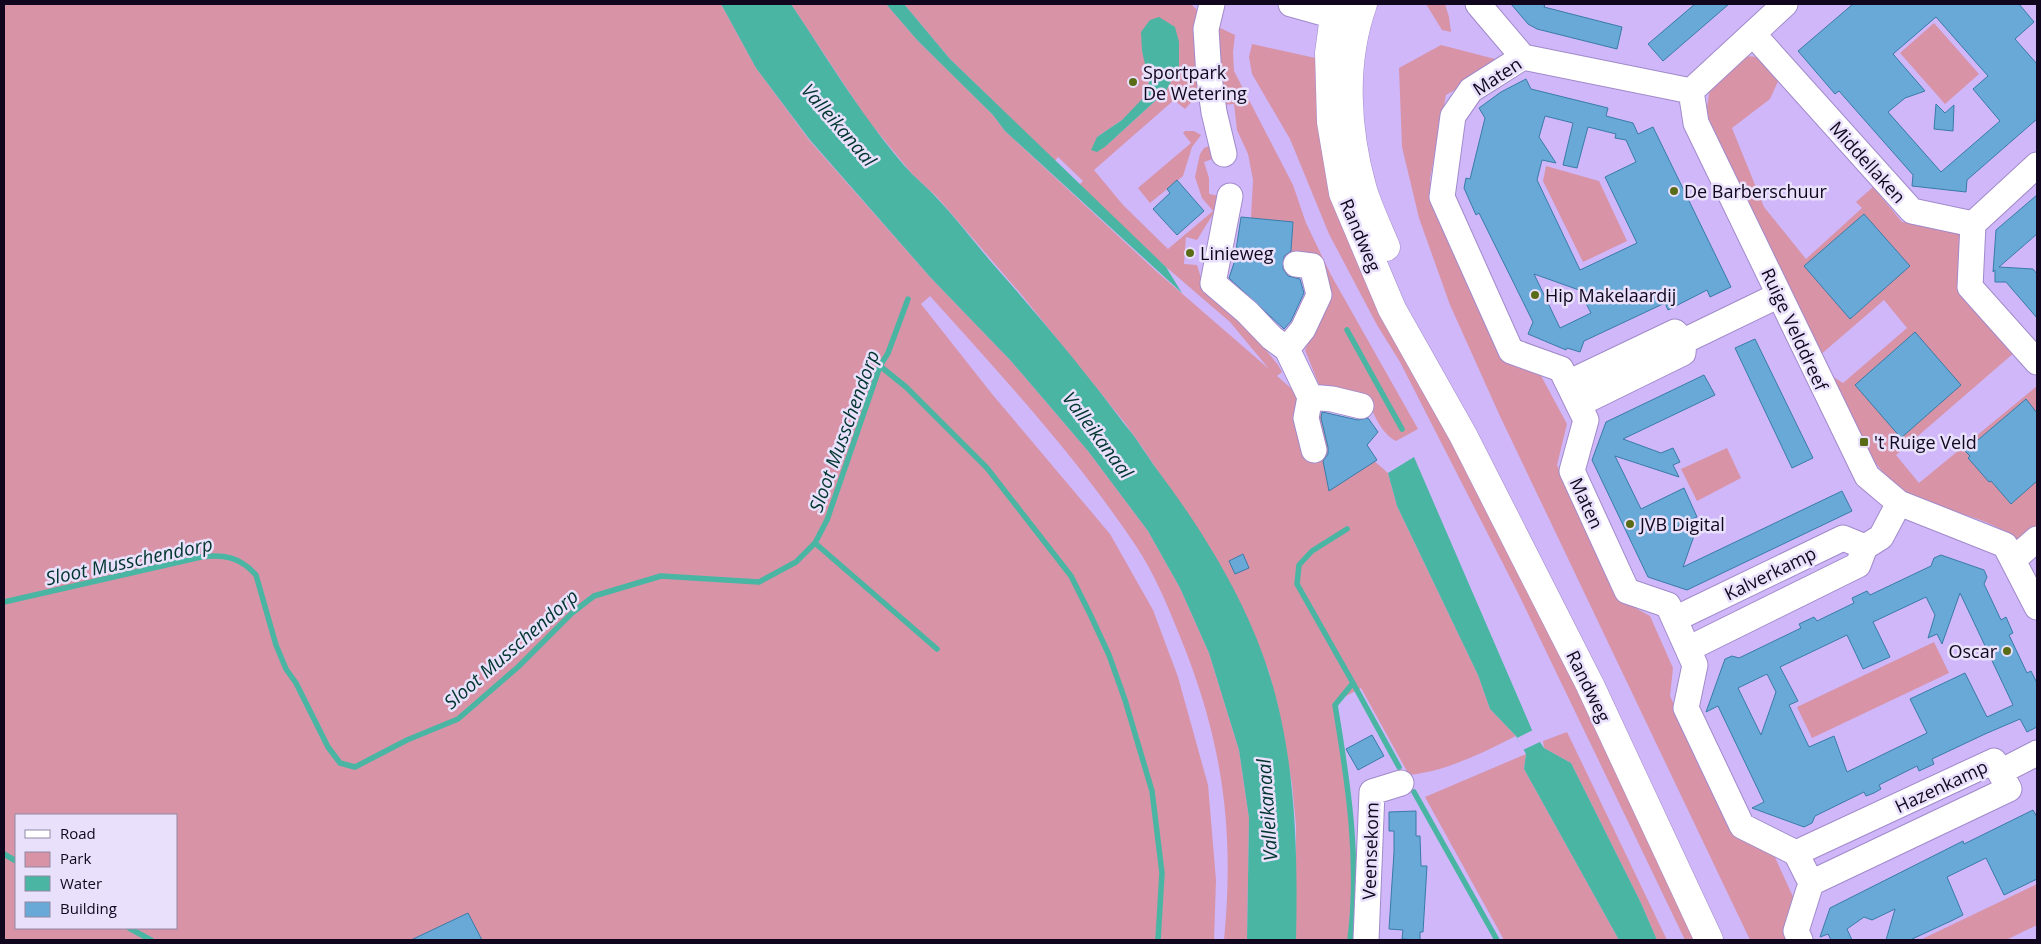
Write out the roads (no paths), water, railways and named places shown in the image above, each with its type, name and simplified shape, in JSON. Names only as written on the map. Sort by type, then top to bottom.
[{"type":"main road","name":"Randweg","points":[[1348,11],[1350,125],[1363,190],[1463,435],[1590,686],[1709,940]]},
{"type":"street","points":[[1212,4],[1206,29],[1209,77],[1214,112],[1224,154]]},
{"type":"street","points":[[1290,4],[1348,11]]},
{"type":"street","points":[[1478,4],[1523,57]]},
{"type":"street","points":[[1691,91],[1785,4]]},
{"type":"street","name":"Middellaken","points":[[1753,34],[1912,211],[1973,224]]},
{"type":"street","name":"Maten","points":[[1691,91],[1523,57],[1471,90],[1453,116],[1442,196],[1511,350],[1561,369],[1574,393],[1586,420],[1572,471],[1627,590],[1668,605],[1675,619],[1694,665],[1686,708],[1742,826],[1796,853]]},
{"type":"street","name":"Ruige Velddreef","points":[[1691,91],[1696,123],[1862,469],[1867,476],[1898,503],[2005,545],[2037,607]]},
{"type":"street","points":[[2037,166],[1973,224],[1970,286],[2037,362]]},
{"type":"street","points":[[1230,196],[1212,282],[1247,312],[1272,338],[1287,349],[1310,398],[1306,418],[1314,450]]},
{"type":"street","points":[[1287,349],[1303,329],[1319,295],[1312,266],[1296,264]]},
{"type":"street","points":[[1574,393],[1675,332],[1684,340],[1779,295]]},
{"type":"street","points":[[1310,398],[1332,399],[1361,406]]},
{"type":"street","name":"Kalverkamp","points":[[1688,649],[1858,565],[1865,547],[1881,537],[1898,503]]},
{"type":"street","name":"Kalverkamp","points":[[1675,619],[1843,538],[1865,547]]},
{"type":"street","points":[[2013,560],[2037,539]]},
{"type":"street","points":[[2000,772],[2037,753]]},
{"type":"street","name":"Hazenkamp","points":[[1796,853],[1994,761],[2009,789],[1811,883]]},
{"type":"street","name":"Veensekom","points":[[1366,940],[1372,792],[1401,784]]},
{"type":"street","points":[[1796,853],[1811,883],[1796,931],[1800,940]]},
{"type":"water","name":"Valleikanaal","points":[[721,4],[791,4],[879,134],[912,174],[951,213],[1078,364],[1135,437],[1207,542],[1249,620],[1260,646],[1278,705],[1285,738],[1293,805],[1296,940],[1247,940],[1249,818],[1239,750],[1209,653],[1180,588],[1148,531],[1088,451],[1011,361],[931,278],[810,140],[756,68]]},
{"type":"water","points":[[886,4],[904,4],[950,59],[1166,267],[1182,293],[1005,131],[993,115],[918,41]]},
{"type":"water","points":[[1159,17],[1175,27],[1179,42],[1179,66],[1166,91],[1106,146],[1097,152],[1091,150],[1097,137],[1122,120],[1146,95],[1149,82],[1142,51],[1141,32],[1150,20]]},
{"type":"water","points":[[1414,457],[1532,730],[1544,748],[1571,763],[1641,903],[1657,940],[1619,940],[1524,769],[1526,754],[1516,736],[1490,709],[1478,675],[1397,506],[1388,473]]},
{"type":"waterway","name":"Sloot Musschendorp","points":[[4,602],[201,557],[217,556],[238,561],[256,575],[276,645],[286,669],[296,683],[328,747],[340,763],[355,767],[407,740],[458,719],[518,667],[572,613],[594,596],[661,576],[759,582],[796,562],[815,543],[827,520],[880,366],[888,353],[908,299]]},
{"type":"waterway","points":[[1347,330],[1402,429]]},
{"type":"waterway","points":[[880,366],[906,387],[987,468],[1071,576],[1090,614],[1109,655],[1125,700],[1152,791],[1162,873],[1158,940]]},
{"type":"waterway","points":[[1347,529],[1312,551],[1299,565],[1297,584],[1353,683],[1335,705],[1348,793],[1353,851],[1354,881],[1350,940]]},
{"type":"waterway","points":[[815,543],[937,649]]},
{"type":"waterway","points":[[1353,683],[1399,767]]},
{"type":"waterway","points":[[1414,792],[1497,940]]},
{"type":"waterway","points":[[4,854],[15,860]]},
{"type":"waterway","points":[[131,929],[151,940]]},
{"type":"place","name":"Sportpark De Wetering","points":[[1133,82]]},
{"type":"place","name":"De Barberschuur","points":[[1674,191]]},
{"type":"place","name":"Linieweg","points":[[1190,253]]},
{"type":"place","name":"Hip Makelaardij","points":[[1535,295]]},
{"type":"place","name":"'t Ruige Veld","points":[[1864,442]]},
{"type":"place","name":"JVB Digital","points":[[1630,524]]},
{"type":"place","name":"Oscar","points":[[2007,651]]}]
